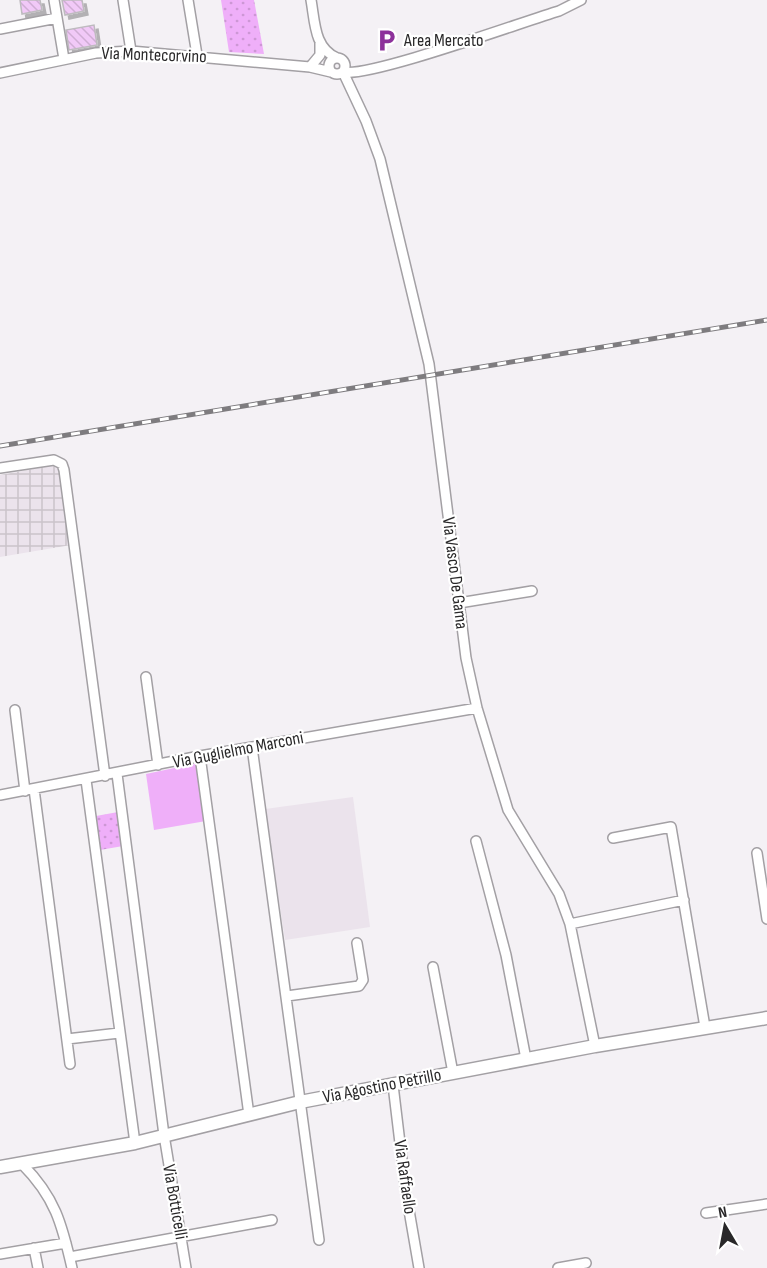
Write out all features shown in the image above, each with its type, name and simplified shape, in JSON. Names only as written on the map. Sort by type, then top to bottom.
[{"type":"street","points":[[54,0],[64,59]]},
{"type":"street","points":[[123,0],[131,51]]},
{"type":"street","points":[[188,0],[197,55]]},
{"type":"street","points":[[310,67],[320,55],[320,43],[311,0]]},
{"type":"street","name":"Via Montecorvino","points":[[0,73],[96,53],[131,51],[197,55],[310,67],[368,69],[559,11],[581,0]]},
{"type":"street","points":[[0,29],[57,18]]},
{"type":"street","points":[[320,43],[337,67]]},
{"type":"street","points":[[320,55],[337,67]]},
{"type":"street","name":"Via Vasco De Gama","points":[[337,67],[366,121],[380,159],[429,364],[459,603],[477,708],[508,810],[534,858],[559,894],[570,924],[595,1046]]},
{"type":"street","points":[[0,468],[54,460],[62,464],[105,776]]},
{"type":"street","points":[[459,603],[532,591]]},
{"type":"street","points":[[146,677],[158,765]]},
{"type":"street","name":"Via Guglielmo Marconi","points":[[0,795],[200,756],[477,708]]},
{"type":"street","points":[[15,710],[30,790],[70,1065]]},
{"type":"street","points":[[252,747],[319,1240]]},
{"type":"street","points":[[200,756],[249,1115]]},
{"type":"street","name":"Via Botticelli","points":[[117,774],[164,1135],[186,1268]]},
{"type":"street","points":[[86,780],[135,1143]]},
{"type":"street","points":[[613,838],[672,827],[705,1028]]},
{"type":"street","points":[[476,841],[506,955],[526,1059]]},
{"type":"street","points":[[756,853],[767,919]]},
{"type":"street","points":[[570,924],[684,900]]},
{"type":"street","points":[[287,996],[359,986],[363,980],[357,943]]},
{"type":"street","points":[[433,967],[453,1073]]},
{"type":"street","name":"Via Agostino Petrillo","points":[[0,1167],[135,1143],[300,1102],[595,1046],[767,1018]]},
{"type":"street","points":[[67,1039],[119,1033]]},
{"type":"street","name":"Via Raffaello","points":[[393,1085],[406,1193],[419,1268]]},
{"type":"street","points":[[22,1164],[49,1194],[58,1215],[72,1268]]},
{"type":"street","points":[[706,1213],[767,1204]]},
{"type":"street","points":[[70,1257],[272,1220]]},
{"type":"street","points":[[0,1254],[66,1243]]},
{"type":"street","points":[[34,1248],[38,1268]]},
{"type":"street","points":[[558,1268],[586,1263]]},
{"type":"shaded area","points":[[221,0],[254,0],[264,54],[229,52]]},
{"type":"shaded area","points":[[55,465],[60,470],[71,545],[0,557],[0,475]]},
{"type":"shaded area","points":[[198,763],[206,821],[154,830],[146,774]]},
{"type":"shaded area","points":[[353,797],[370,927],[285,940],[265,809]]},
{"type":"shaded area","points":[[118,812],[123,846],[100,850],[96,816]]},
{"type":"building","points":[[20,0],[40,0],[42,10],[22,14]]},
{"type":"building","points":[[62,0],[82,0],[84,11],[65,15]]},
{"type":"building","points":[[94,25],[97,45],[69,50],[66,30]]},
{"type":"railway","points":[[0,446],[767,320]]},
{"type":"place","name":"Area Mercato","points":[[386,40]]}]
